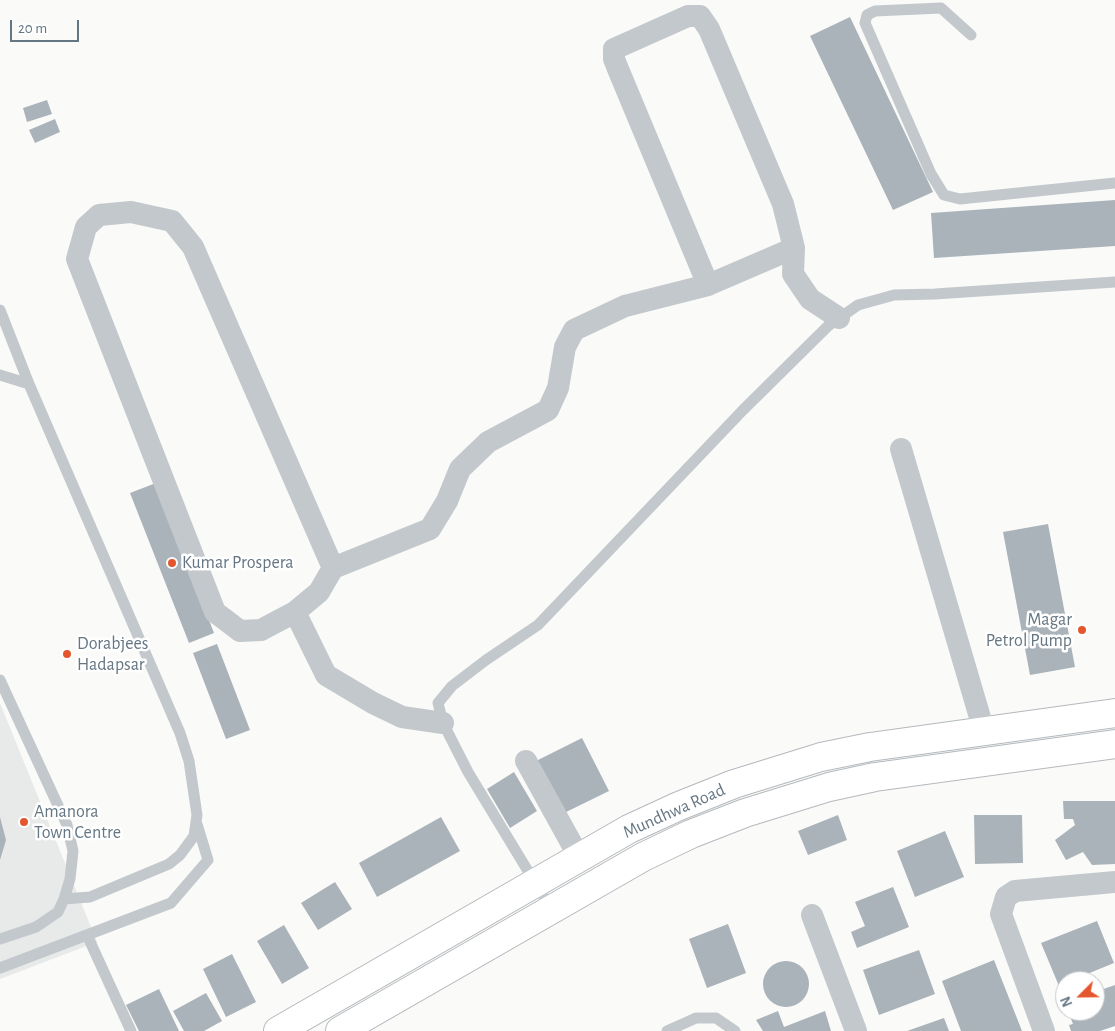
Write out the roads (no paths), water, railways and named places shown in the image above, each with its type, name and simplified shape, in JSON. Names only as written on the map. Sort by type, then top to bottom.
[{"type":"highway","name":"Mundhwa Road","points":[[278,1031],[579,857],[629,829],[679,806],[773,771],[821,757],[870,747],[1115,713]]},
{"type":"highway","name":"Mundhwa Road","points":[[340,1031],[643,857],[691,834],[745,813],[829,787],[875,778],[1115,744]]},
{"type":"street","points":[[708,285],[614,59],[614,49],[688,16],[700,16],[709,29],[783,204],[794,248],[793,274],[810,299],[839,318]]},
{"type":"street","points":[[332,568],[193,246],[172,221],[131,212],[99,215],[86,227],[77,259],[214,612],[240,631],[260,630],[295,612],[319,592],[332,568],[430,529],[447,501],[460,469],[488,442],[548,410],[558,388],[565,348],[574,330],[626,306],[708,285],[794,248]]},
{"type":"street","points":[[901,449],[984,731]]},
{"type":"street","points":[[295,612],[326,675],[372,703],[402,717],[443,723]]},
{"type":"street","points":[[526,761],[579,857]]},
{"type":"street","points":[[1044,1031],[1001,914],[1006,897],[1015,891],[1115,882]]},
{"type":"street","points":[[812,915],[856,1031]]},
{"type":"lane","points":[[970,35],[941,8],[875,11],[867,14],[865,23],[931,174],[944,195],[960,199],[1115,183]]},
{"type":"lane","points":[[551,909],[468,772],[443,723],[438,703],[452,686],[538,625],[743,410],[828,326],[858,305],[894,295],[1115,282]]},
{"type":"lane","points":[[0,310],[29,384],[180,733],[189,761],[197,815],[194,836],[180,855],[169,864],[90,897],[64,899]]},
{"type":"lane","points":[[0,375],[29,384]]},
{"type":"lane","points":[[0,680],[67,825],[72,851],[70,880],[58,912],[36,926],[0,940]]},
{"type":"lane","points":[[0,968],[171,903],[208,860],[196,820]]},
{"type":"lane","points":[[86,935],[131,1031]]},
{"type":"lane","points":[[667,1031],[696,1018],[716,1018],[735,1031]]},
{"type":"place","name":"Kumar Prospera","points":[[172,563]]},
{"type":"place","name":"Magar Petrol Pump","points":[[1082,630]]},
{"type":"place","name":"Dorabjees Hadapsar","points":[[67,654]]},
{"type":"place","name":"Amanora Town Centre","points":[[24,822]]}]
